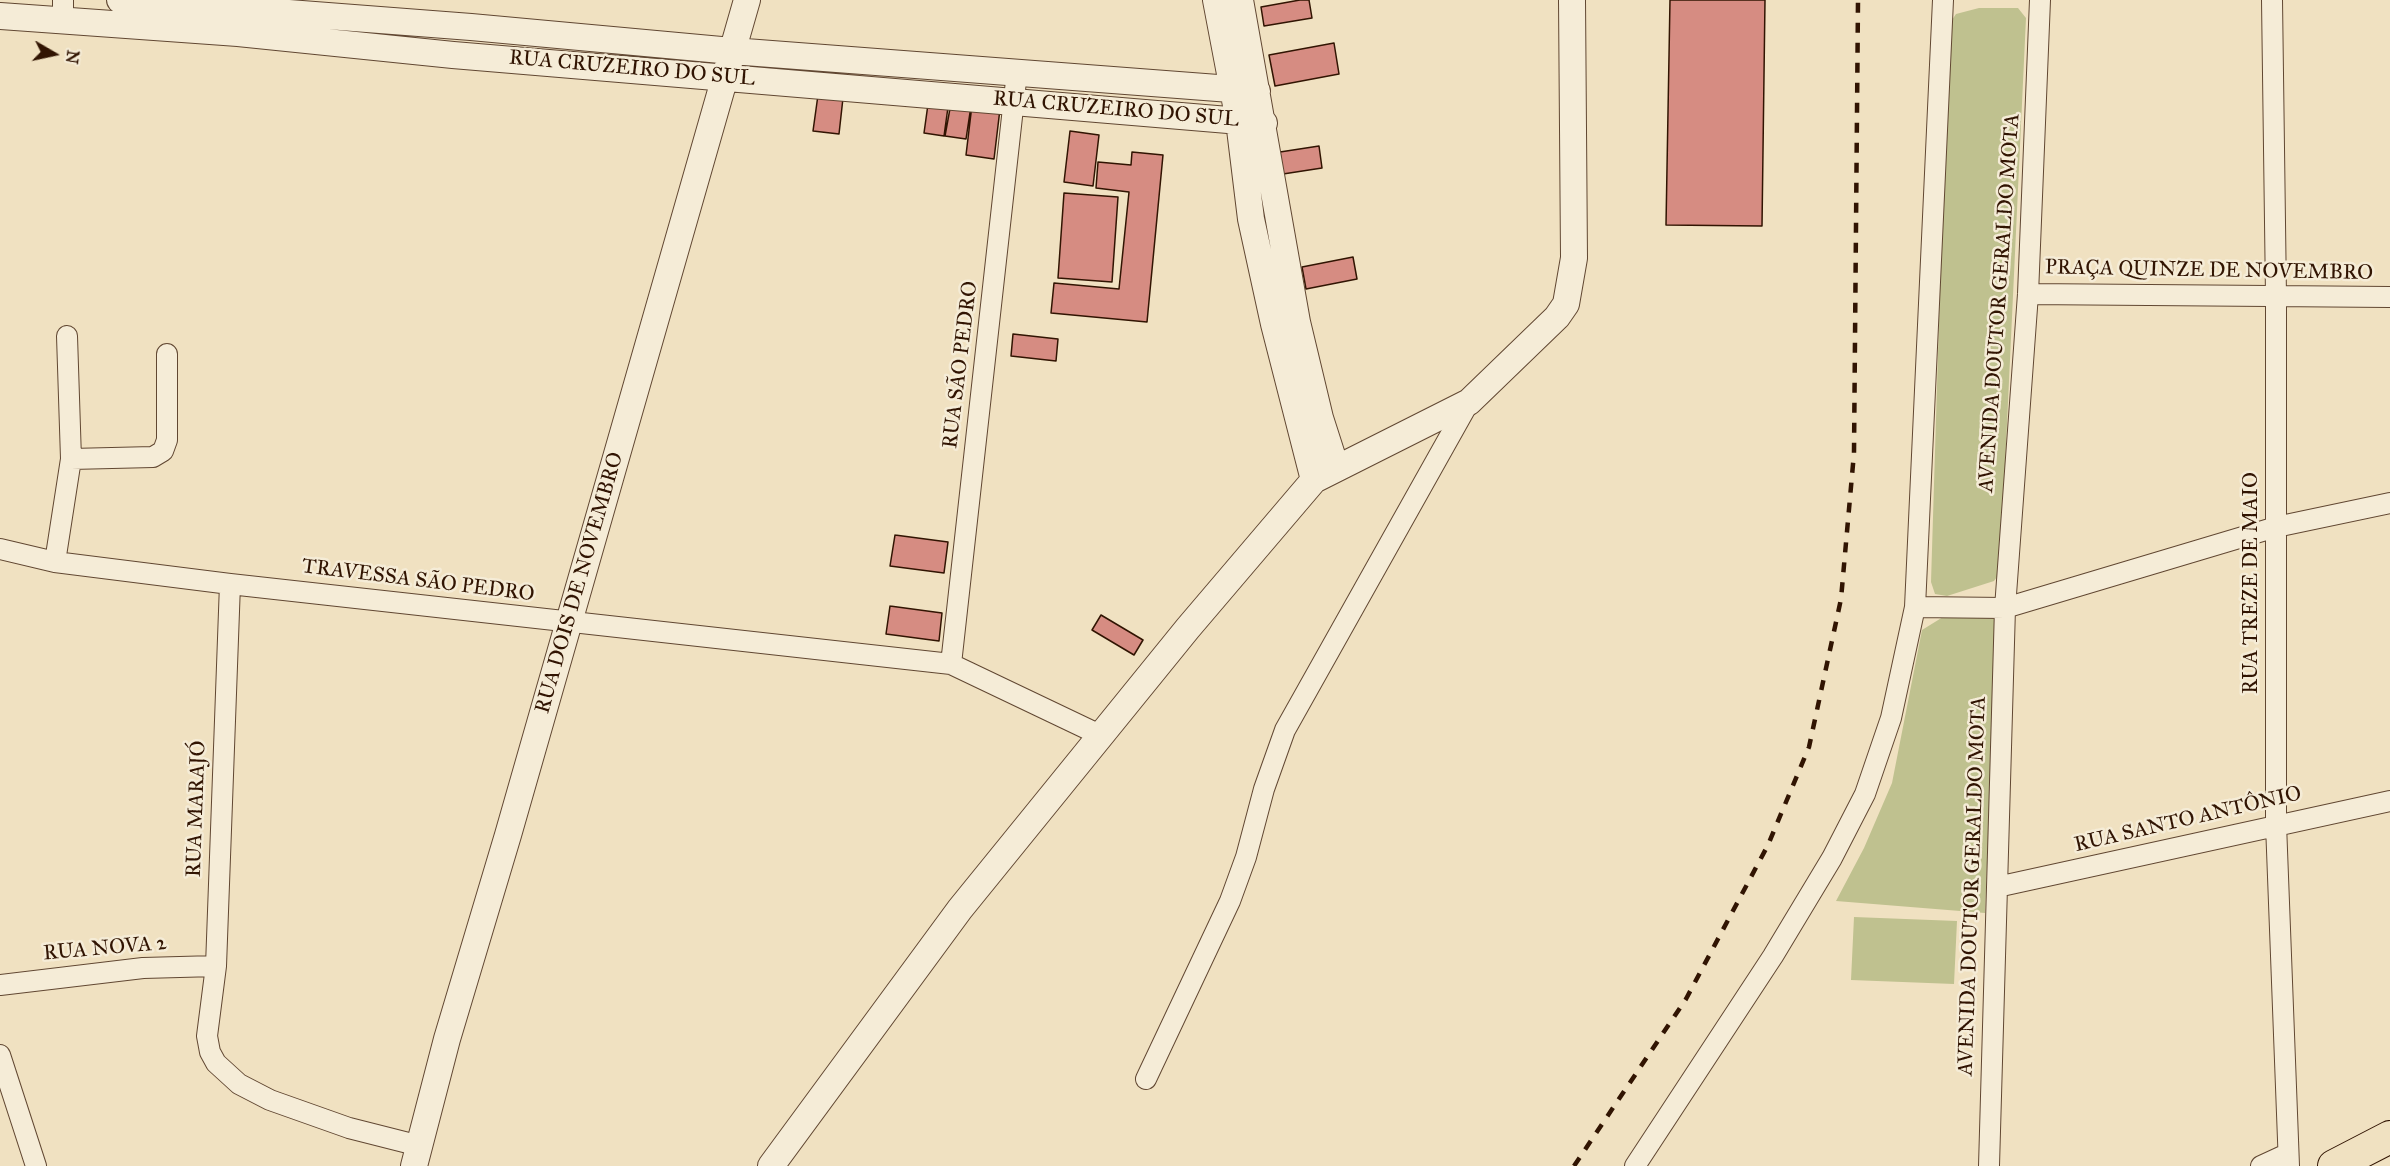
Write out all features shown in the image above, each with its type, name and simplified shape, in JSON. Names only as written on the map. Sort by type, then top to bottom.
[{"type":"main road","points":[[2340,1163],[2390,1137]]},
{"type":"street","name":"RUA CRUZEIRO DO SUL","points":[[120,0],[239,15],[493,58],[1264,123]]},
{"type":"street","name":"RUA DOIS DE NOVEMBRO","points":[[417,1156],[447,1039],[747,0]]},
{"type":"street","points":[[1216,0],[1245,90],[1264,123],[1297,322],[1320,418],[1325,474]]},
{"type":"street","points":[[1240,0],[1245,90],[1239,121],[1251,219],[1274,324],[1325,474]]},
{"type":"street","points":[[1146,1079],[1230,901],[1246,857],[1264,789],[1285,730],[1469,402],[1557,317],[1570,291],[1574,258],[1572,0]]},
{"type":"street","points":[[1635,1166],[1773,956],[1832,858],[1865,794],[1891,718],[1915,607],[1943,0]]},
{"type":"street","name":"AVENIDA DOUTOR GERALDO MOTA","points":[[1989,1166],[2005,608],[2028,294],[2040,0]]},
{"type":"street","name":"RUA TREZE DE MAIO","points":[[2272,0],[2276,296],[2276,824],[2288,1160]]},
{"type":"street","name":"RUA CRUZEIRO DO SUL","points":[[0,16],[63,10],[239,15],[496,30],[732,51],[1245,90]]},
{"type":"street","points":[[493,58],[496,30]]},
{"type":"street","name":"RUA SÃO PEDRO","points":[[951,664],[1017,72]]},
{"type":"street","name":"PRAÇA QUINZE DE NOVEMBRO","points":[[2028,294],[2390,297]]},
{"type":"street","points":[[55,562],[71,459],[67,336]]},
{"type":"street","points":[[71,459],[153,457],[163,451],[167,440],[167,354]]},
{"type":"street","points":[[771,1166],[960,909],[1188,628],[1325,474],[1469,402]]},
{"type":"street","points":[[1915,607],[2005,608],[2276,527],[2390,503]]},
{"type":"street","name":"TRAVESSA SÃO PEDRO","points":[[0,549],[55,562],[230,584],[951,664],[1102,736]]},
{"type":"street","name":"RUA MARAJÓ","points":[[230,584],[216,966],[207,1036],[216,1063],[239,1084],[417,1156]]},
{"type":"street","name":"RUA SANTO ANTÔNIO","points":[[1997,887],[2276,824],[2390,801]]},
{"type":"street","name":"RUA NOVA 2","points":[[0,985],[143,968],[216,966]]},
{"type":"street","points":[[0,1055],[36,1166]]},
{"type":"street","points":[[2261,1166],[2288,1160]]},
{"type":"green space","points":[[1979,8],[2018,8],[2026,18],[2000,573],[1994,581],[1947,596],[1935,594],[1931,582],[1948,26],[1956,14]]},
{"type":"green space","points":[[1990,614],[1997,622],[1985,913],[1836,901],[1864,848],[1892,783],[1922,630],[1943,617]]},
{"type":"green space","points":[[1854,917],[1957,921],[1954,984],[1851,980]]},
{"type":"building","points":[[1309,0],[1312,18],[1264,26],[1261,7]]},
{"type":"building","points":[[1670,0],[1765,0],[1762,226],[1666,225]]},
{"type":"building","points":[[1334,43],[1339,74],[1275,86],[1269,55]]},
{"type":"building","points":[[818,95],[843,98],[839,134],[813,131]]},
{"type":"building","points":[[929,97],[949,100],[944,136],[924,133]]},
{"type":"building","points":[[951,103],[971,106],[966,139],[945,136]]},
{"type":"building","points":[[972,105],[1000,109],[994,159],[966,155]]},
{"type":"building","points":[[1070,131],[1099,135],[1093,186],[1064,182]]},
{"type":"building","points":[[1319,146],[1322,168],[1283,174],[1280,152]]},
{"type":"building","points":[[1132,152],[1163,155],[1147,322],[1051,313],[1054,283],[1119,289],[1129,192],[1096,188],[1098,162],[1131,165]]},
{"type":"building","points":[[1064,193],[1118,197],[1112,282],[1058,278]]},
{"type":"building","points":[[1353,257],[1357,279],[1306,289],[1302,267]]},
{"type":"building","points":[[1013,334],[1058,339],[1056,361],[1011,356]]},
{"type":"building","points":[[895,535],[948,542],[944,573],[890,566]]},
{"type":"building","points":[[890,606],[942,613],[939,641],[886,634]]},
{"type":"building","points":[[1101,615],[1143,640],[1134,655],[1092,630]]},
{"type":"railway","points":[[1574,1166],[1686,999],[1768,845],[1809,747],[1841,599],[1854,453],[1858,0]]}]
